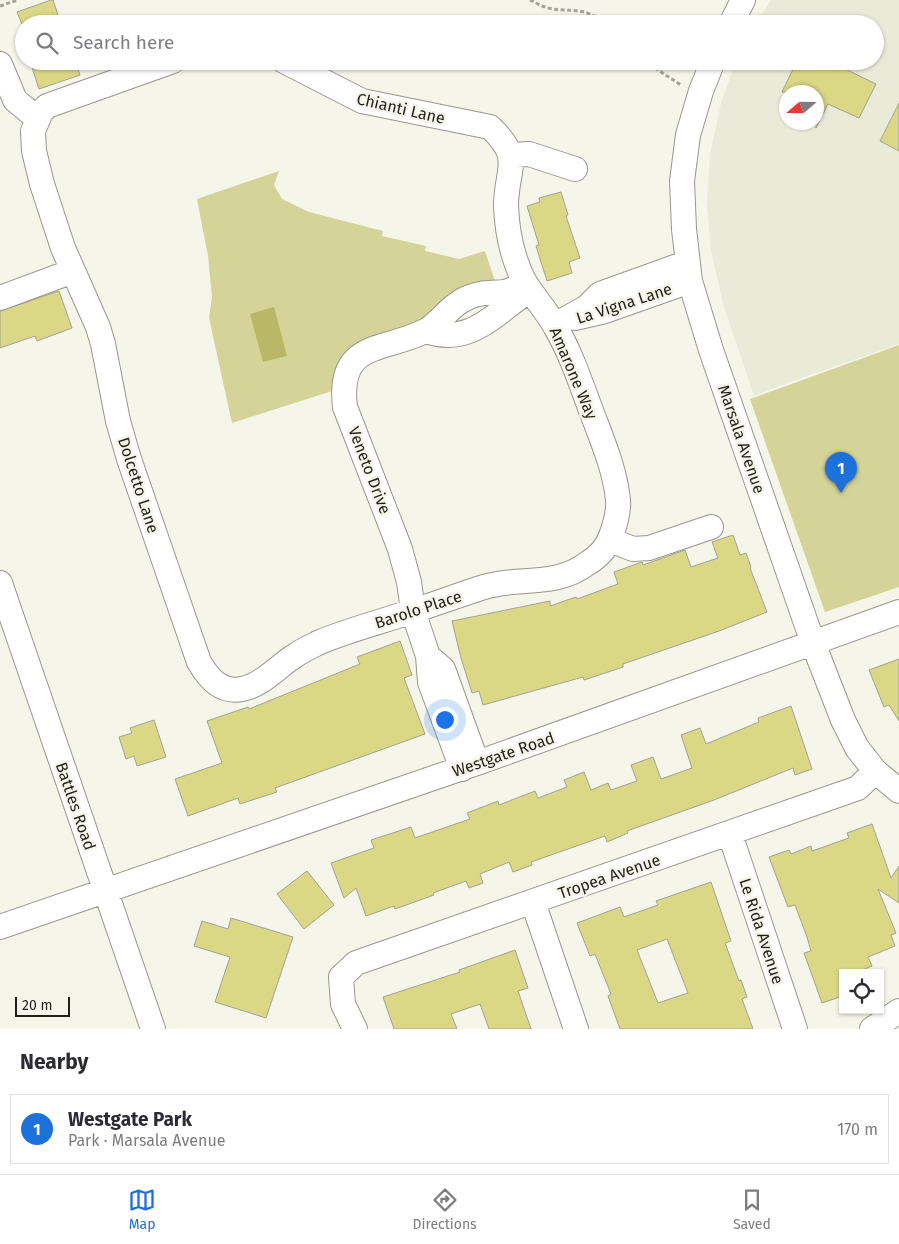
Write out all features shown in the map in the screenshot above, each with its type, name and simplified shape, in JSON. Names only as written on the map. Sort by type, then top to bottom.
[{"type":"street","points":[[735,15],[743,0]]},
{"type":"street","points":[[0,64],[15,100],[38,119],[41,112],[47,106],[148,70]]},
{"type":"street","name":"Chianti Lane","points":[[301,70],[362,102],[490,127],[499,135],[510,155]]},
{"type":"street","name":"Marsala Avenue","points":[[709,70],[688,135],[682,181],[688,272],[708,341],[813,643],[842,720],[857,748],[875,771],[899,791]]},
{"type":"street","name":"Dolcetto Lane","points":[[38,119],[33,131],[34,151],[51,216],[98,327],[116,413],[129,459],[200,662],[206,673],[216,684],[225,689]]},
{"type":"street","points":[[510,155],[529,154],[575,170]]},
{"type":"street","name":"Amarone Way","points":[[510,155],[512,166],[506,204],[510,244],[516,263],[528,286],[555,325],[583,388],[613,474],[618,503],[616,521],[610,540]]},
{"type":"street","points":[[0,298],[73,271]]},
{"type":"street","name":"La Vigna Lane","points":[[555,325],[605,311],[688,272]]},
{"type":"street","name":"Veneto Drive","points":[[470,766],[430,682],[428,656],[412,612],[409,582],[400,549],[345,407],[343,390],[351,365],[362,355],[376,347],[426,331],[449,309],[464,299],[486,293],[504,292],[528,286]]},
{"type":"street","points":[[610,540],[633,549],[649,548],[711,527]]},
{"type":"street","name":"Barolo Place","points":[[225,689],[242,689],[257,682],[295,655],[352,630],[487,586],[556,579],[586,566],[598,557],[610,540]]},
{"type":"street","name":"Battles Road","points":[[0,583],[153,1029]]},
{"type":"street","name":"Westgate Road","points":[[0,927],[470,766],[899,612]]},
{"type":"street","name":"Tropea Avenue","points":[[355,1029],[343,1004],[341,977],[356,963],[858,788],[875,771]]},
{"type":"street","name":"Le Rida Avenue","points":[[730,834],[795,1029]]},
{"type":"street","points":[[533,902],[576,1029]]},
{"type":"street","points":[[872,1029],[899,1011]]},
{"type":"path","points":[[0,6],[18,0]]},
{"type":"path","points":[[530,0],[546,8],[580,10],[590,15]]},
{"type":"path","points":[[657,70],[678,84],[701,91]]},
{"type":"shaded area","points":[[771,0],[899,0],[899,344],[754,396],[724,307],[711,251],[707,202],[710,155],[721,103],[733,70],[884,70],[884,15],[762,15]]},
{"type":"shaded area","points":[[279,171],[274,185],[282,199],[309,212],[383,231],[382,236],[426,246],[425,251],[459,259],[485,251],[496,284],[424,320],[364,342],[344,355],[332,391],[232,423],[209,318],[212,297],[208,256],[197,199]]},
{"type":"shaded area","points":[[274,307],[287,356],[263,362],[250,314]]},
{"type":"shaded area","points":[[899,345],[899,587],[825,612],[750,399]]},
{"type":"building","points":[[53,0],[58,15],[18,15],[17,12]]},
{"type":"building","points":[[33,70],[78,70],[80,75],[39,89]]},
{"type":"building","points":[[793,70],[847,70],[876,84],[859,118],[828,104],[824,112],[824,85],[785,85]]},
{"type":"building","points":[[899,103],[899,151],[880,141]]},
{"type":"building","points":[[561,192],[568,215],[566,216],[580,258],[569,262],[572,273],[547,281],[536,246],[539,245],[527,206],[540,202],[539,198]]},
{"type":"building","points":[[59,291],[72,328],[37,341],[35,336],[0,348],[0,311]]},
{"type":"building","points":[[733,535],[740,555],[746,553],[767,612],[584,680],[583,677],[483,705],[479,691],[472,693],[452,621],[550,601],[550,606],[576,597],[577,599],[618,584],[614,572],[642,562],[643,565],[685,550],[691,567],[718,558],[712,542]]},
{"type":"building","points":[[400,641],[412,675],[404,678],[425,734],[275,788],[277,792],[240,804],[238,798],[188,816],[175,779],[222,763],[207,721],[248,707],[249,709],[360,664],[357,657]]},
{"type":"building","points":[[899,659],[899,721],[889,705],[884,707],[869,670]]},
{"type":"building","points":[[791,706],[812,769],[795,775],[793,768],[714,800],[627,831],[628,833],[607,842],[605,836],[531,862],[532,865],[513,872],[509,862],[480,874],[483,883],[469,888],[466,881],[395,909],[394,906],[366,916],[356,888],[344,898],[331,863],[374,848],[371,840],[411,827],[415,838],[470,819],[467,813],[498,801],[499,805],[535,791],[538,798],[567,787],[564,780],[584,772],[591,790],[608,783],[611,790],[637,781],[631,765],[653,757],[661,779],[692,768],[681,735],[700,728],[706,744],[759,722],[758,718]]},
{"type":"building","points":[[154,720],[166,757],[137,766],[134,756],[126,759],[119,737],[132,733],[130,728]]},
{"type":"building","points":[[872,824],[891,878],[899,866],[899,903],[878,889],[896,933],[891,935],[895,946],[868,957],[872,966],[865,969],[839,969],[839,997],[822,1003],[804,953],[811,951],[807,937],[795,905],[788,907],[769,857],[789,850],[791,854],[811,846],[812,851],[849,838],[847,833]]},
{"type":"building","points":[[307,871],[334,905],[304,929],[277,894]]},
{"type":"building","points":[[711,882],[731,941],[725,943],[747,997],[742,999],[753,1029],[620,1029],[608,996],[611,994],[595,954],[590,956],[577,923],[620,907],[624,917],[658,905],[656,901]],"holes":[[[667,939],[688,993],[658,1003],[637,950]]]},
{"type":"building","points":[[231,918],[293,937],[266,1018],[215,1002],[230,957],[194,946],[202,921],[228,929]]},
{"type":"building","points":[[515,950],[528,988],[518,991],[531,1029],[489,1029],[480,1004],[451,1014],[457,1029],[394,1029],[383,997],[460,972],[459,970]]},
{"type":"place","name":"Westgate Park","points":[[841,493]]}]
